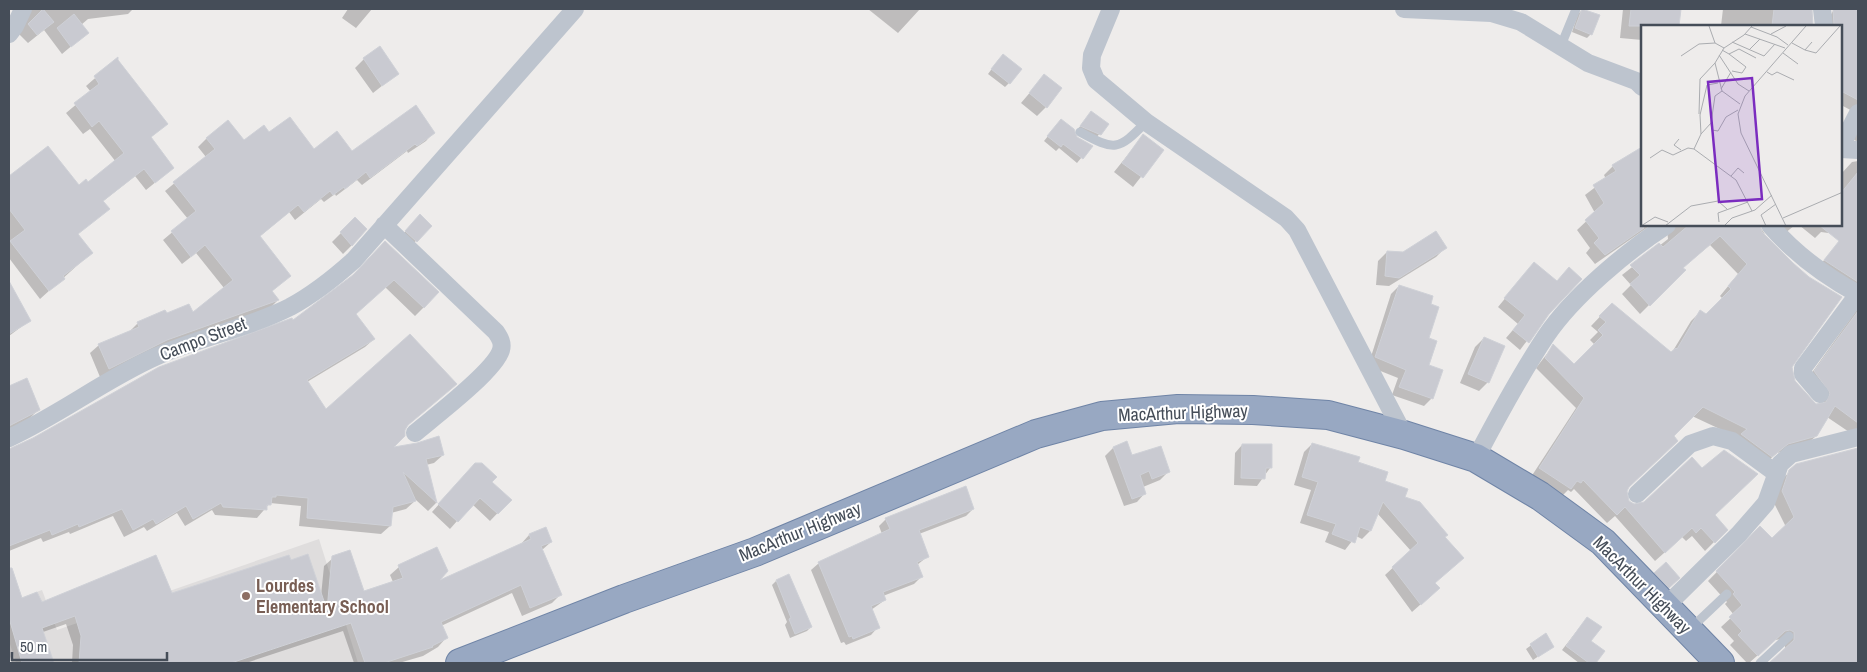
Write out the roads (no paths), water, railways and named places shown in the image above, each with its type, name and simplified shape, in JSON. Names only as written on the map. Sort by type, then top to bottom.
[{"type":"highway","name":"MacArthur Highway","points":[[460,663],[624,599],[755,552],[1036,434],[1102,416],[1178,409],[1319,414],[1404,435],[1476,458],[1540,496],[1603,542],[1720,663]]},
{"type":"street","points":[[9,34],[23,9]]},
{"type":"street","name":"Campo Street","points":[[9,438],[26,430],[110,379],[156,356],[288,308],[320,289],[347,266],[575,9]]},
{"type":"street","points":[[1111,9],[1092,55],[1091,68],[1096,80],[1146,122],[1286,218],[1297,230],[1404,435]]},
{"type":"street","points":[[1404,9],[1491,13],[1521,22],[1560,48],[1588,63],[1636,80],[1641,86]]},
{"type":"street","points":[[1822,9],[1824,25]]},
{"type":"street","points":[[1842,146],[1858,113]]},
{"type":"street","points":[[1842,148],[1858,150]]},
{"type":"street","points":[[384,225],[496,332],[502,341],[501,351],[494,362],[461,395],[415,433]]},
{"type":"street","points":[[1476,458],[1506,399],[1547,334],[1592,284],[1645,240],[1666,226]]},
{"type":"street","points":[[1771,226],[1782,239],[1814,266],[1858,294],[1803,368],[1803,374],[1820,394]]},
{"type":"street","points":[[1637,494],[1690,444],[1713,436],[1732,441],[1777,474]]},
{"type":"street","points":[[1665,607],[1739,534],[1766,503],[1780,464],[1791,454],[1858,437]]},
{"type":"lane","points":[[1560,48],[1576,9]]},
{"type":"lane","points":[[1080,132],[1104,145],[1115,146],[1128,140],[1146,122]]},
{"type":"lane","points":[[1688,631],[1727,594]]},
{"type":"lane","points":[[1760,663],[1789,636]]},
{"type":"place","name":"Lourdes Elementary School","points":[[246,596]]}]
